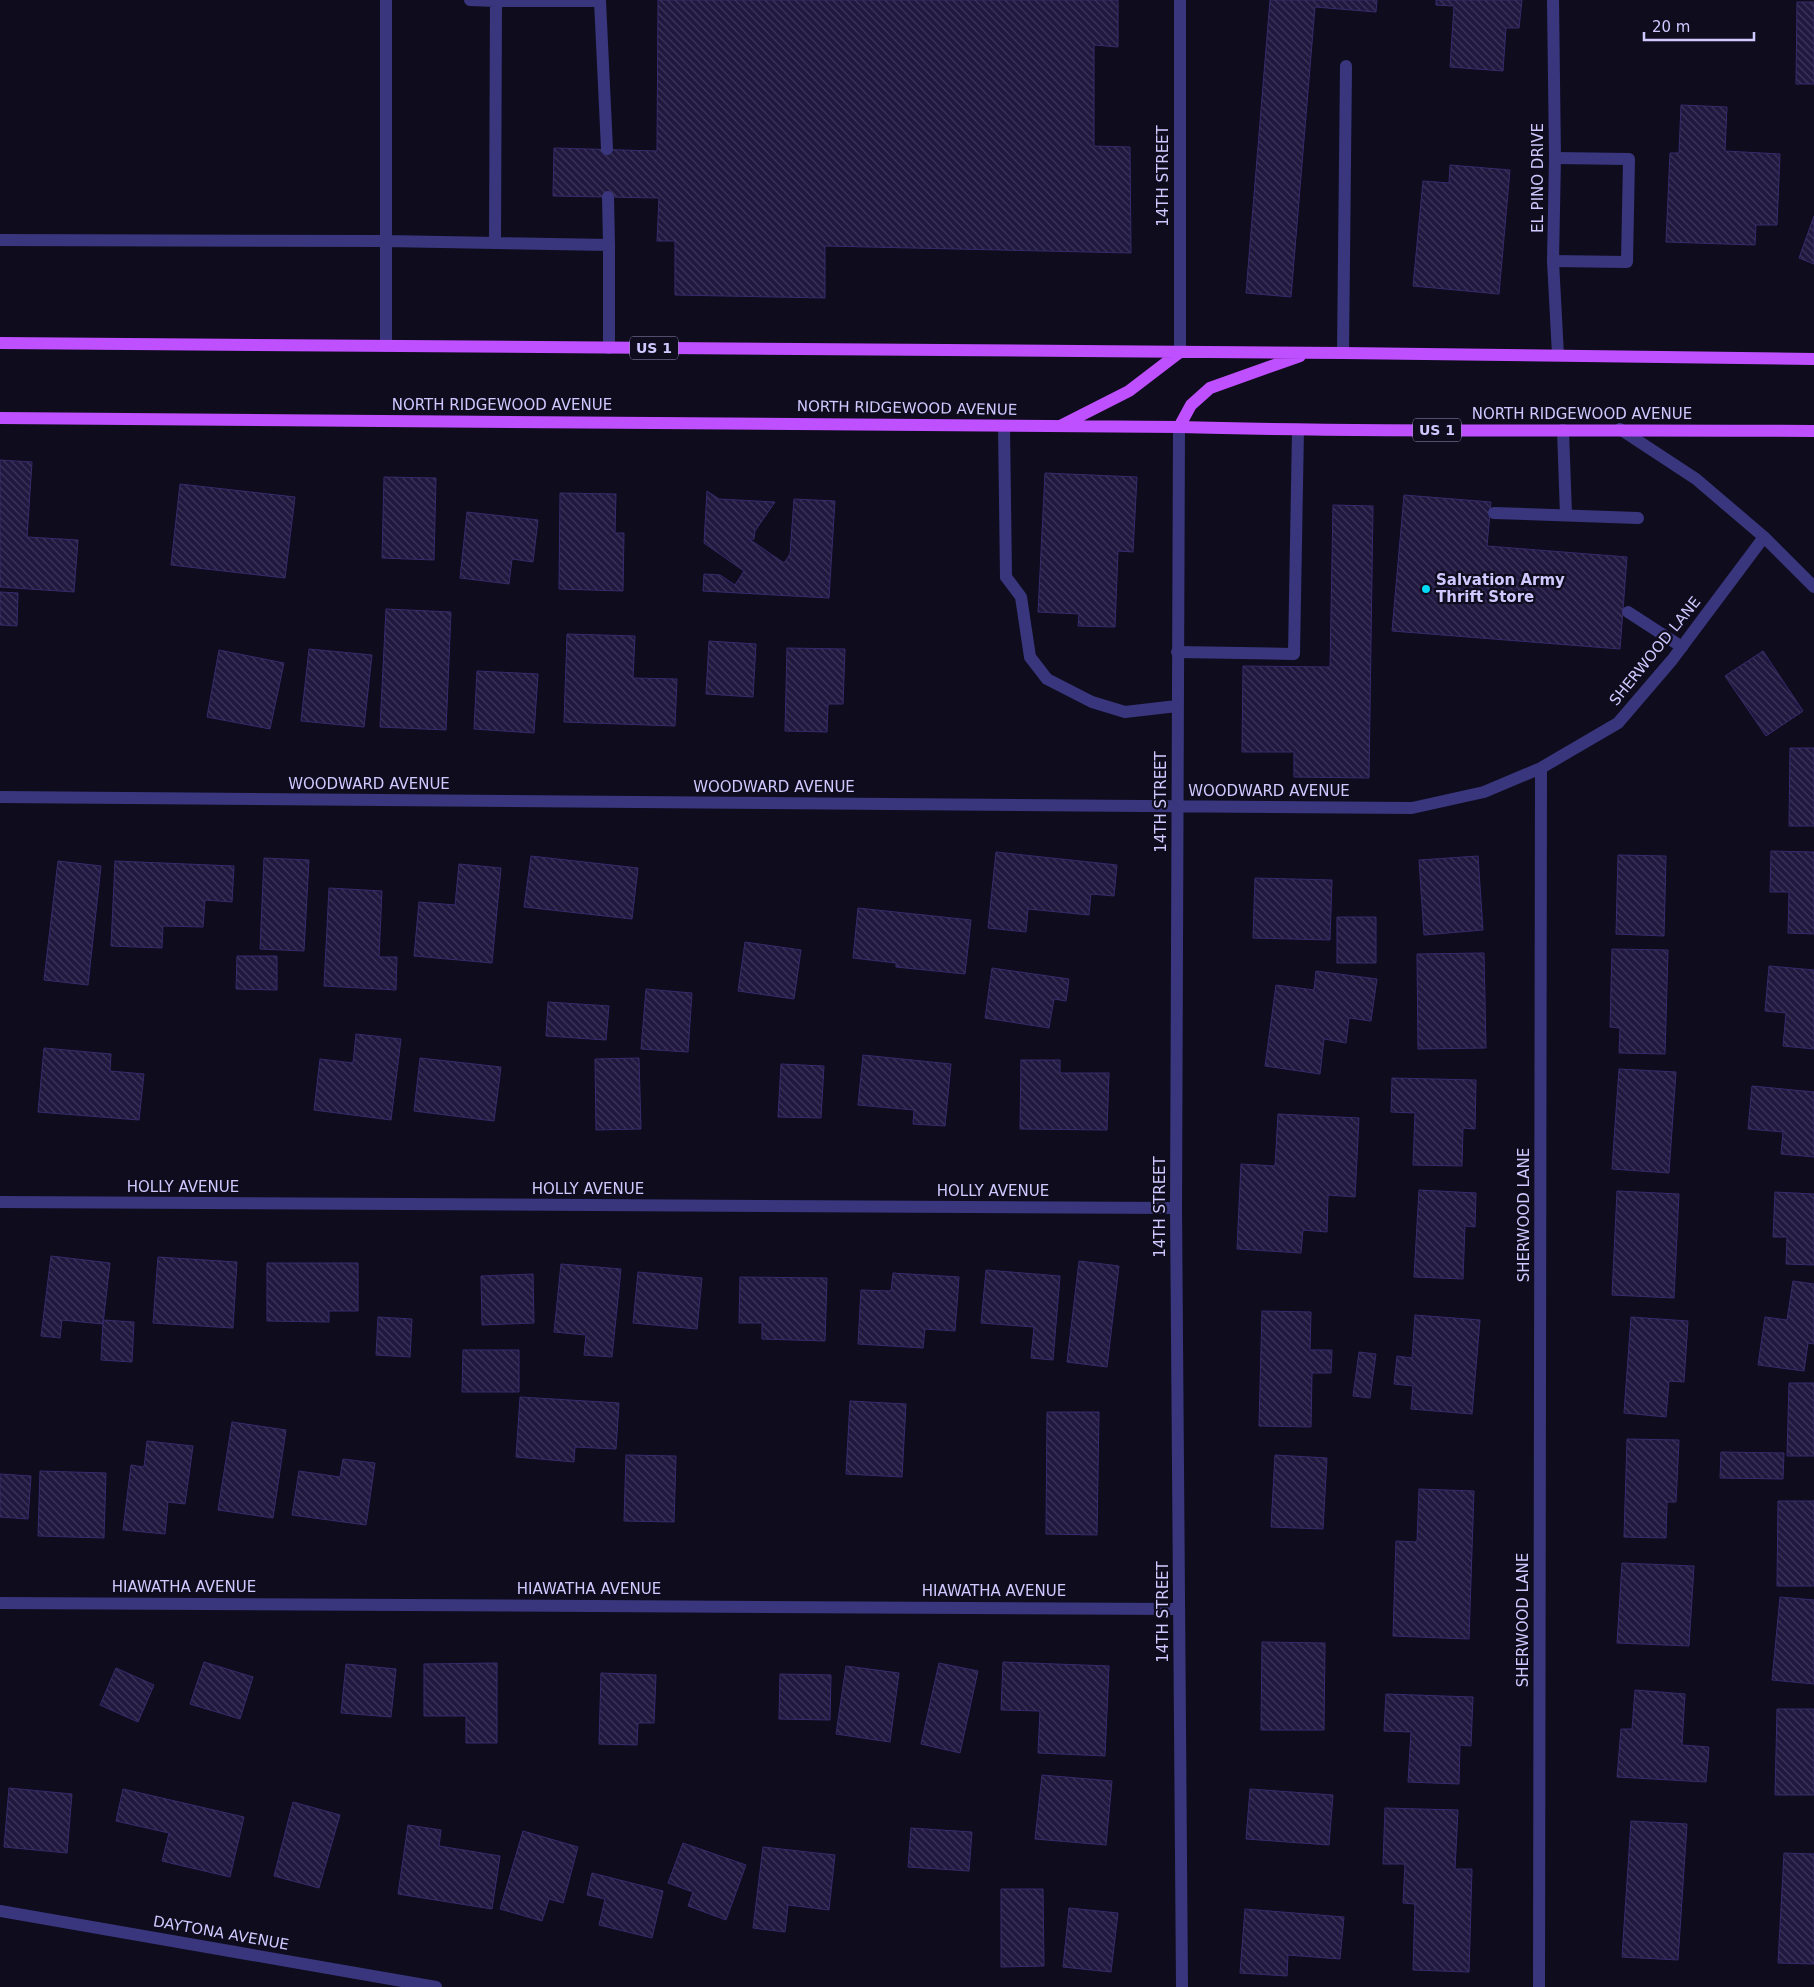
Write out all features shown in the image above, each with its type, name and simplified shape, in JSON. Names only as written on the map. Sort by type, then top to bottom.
[{"type":"main road","name":"US 1","points":[[0,343],[1343,353],[1814,359]]},
{"type":"main road","points":[[1060,426],[1128,391],[1180,352]]},
{"type":"main road","points":[[1179,427],[1192,405],[1210,388],[1307,353]]},
{"type":"main road","name":"NORTH RIDGEWOOD AVENUE","points":[[0,418],[1179,427],[1298,430],[1814,431]]},
{"type":"street","points":[[386,0],[386,346]]},
{"type":"street","points":[[470,0],[600,1],[607,149]]},
{"type":"street","name":"14TH STREET","points":[[1180,0],[1180,352]]},
{"type":"street","name":"EL PINO DRIVE","points":[[1553,0],[1555,158],[1553,261],[1558,355]]},
{"type":"street","points":[[495,243],[496,1]]},
{"type":"street","points":[[1343,353],[1346,66]]},
{"type":"street","points":[[1553,261],[1627,262],[1629,159],[1555,158]]},
{"type":"street","points":[[608,197],[609,348]]},
{"type":"street","points":[[0,240],[386,241],[609,245]]},
{"type":"street","points":[[1004,426],[1006,576],[1021,597],[1030,657],[1047,679],[1092,702],[1125,712],[1178,706]]},
{"type":"street","name":"14TH STREET","points":[[1179,427],[1176,806],[1176,1208],[1182,1987]]},
{"type":"street","points":[[1177,652],[1294,654],[1298,430]]},
{"type":"street","points":[[1563,430],[1566,515]]},
{"type":"street","points":[[1620,430],[1696,478],[1764,537],[1814,587]]},
{"type":"street","points":[[1494,513],[1638,518]]},
{"type":"street","name":"SHERWOOD LANE","points":[[1539,1987],[1541,768],[1618,723],[1682,647],[1764,537]]},
{"type":"street","points":[[1628,612],[1682,647]]},
{"type":"street","name":"WOODWARD AVENUE","points":[[0,797],[1412,808],[1484,792],[1541,768]]},
{"type":"street","name":"HOLLY AVENUE","points":[[0,1202],[1176,1208]]},
{"type":"street","name":"HIAWATHA AVENUE","points":[[0,1602],[1179,1609]]},
{"type":"street","name":"DAYTONA AVENUE","points":[[0,1911],[436,1987]]},
{"type":"building","points":[[658,0],[1118,0],[1118,47],[1094,45],[1094,146],[1130,147],[1131,253],[825,246],[825,298],[675,295],[675,241],[657,241],[659,198],[553,196],[554,148],[657,151]]},
{"type":"building","points":[[1270,0],[1377,0],[1376,12],[1315,7],[1291,297],[1246,293]]},
{"type":"building","points":[[1436,0],[1522,0],[1519,28],[1506,28],[1503,71],[1450,67],[1454,6],[1436,5]]},
{"type":"building","points":[[1797,2],[1814,2],[1814,84],[1796,84]]},
{"type":"building","points":[[1681,105],[1727,107],[1725,151],[1780,154],[1777,225],[1756,225],[1755,245],[1666,242],[1670,153],[1679,153]]},
{"type":"building","points":[[1450,165],[1510,170],[1499,294],[1413,286],[1423,181],[1449,183]]},
{"type":"building","points":[[1814,216],[1814,264],[1799,258]]},
{"type":"building","points":[[0,460],[32,462],[27,537],[78,540],[74,592],[0,587]]},
{"type":"building","points":[[1045,473],[1137,477],[1133,552],[1118,551],[1115,627],[1078,626],[1079,614],[1038,612]]},
{"type":"building","points":[[384,477],[436,478],[434,560],[382,558]]},
{"type":"building","points":[[180,484],[295,497],[285,578],[171,565]]},
{"type":"building","points":[[707,491],[719,499],[775,502],[755,531],[754,539],[749,539],[784,563],[790,554],[794,499],[835,501],[829,598],[703,591],[704,574],[720,575],[735,585],[744,571],[704,543]]},
{"type":"building","points":[[560,493],[616,494],[615,533],[624,533],[623,591],[559,589]]},
{"type":"building","points":[[1404,495],[1491,502],[1487,546],[1627,557],[1620,649],[1392,631]]},
{"type":"building","points":[[1333,505],[1373,506],[1369,778],[1294,777],[1294,752],[1242,752],[1243,666],[1330,667]]},
{"type":"building","points":[[467,512],[538,520],[533,562],[512,559],[509,584],[460,578]]},
{"type":"building","points":[[0,592],[18,593],[17,626],[0,625]]},
{"type":"building","points":[[386,609],[451,612],[446,730],[380,727]]},
{"type":"building","points":[[567,634],[635,636],[633,678],[677,679],[675,726],[564,722]]},
{"type":"building","points":[[709,641],[756,644],[753,697],[706,694]]},
{"type":"building","points":[[787,648],[845,649],[843,704],[828,704],[827,732],[785,731]]},
{"type":"building","points":[[309,649],[372,655],[364,727],[301,721]]},
{"type":"building","points":[[219,650],[284,663],[270,729],[207,717]]},
{"type":"building","points":[[1763,651],[1803,711],[1766,736],[1725,676]]},
{"type":"building","points":[[477,671],[538,674],[534,733],[474,729]]},
{"type":"building","points":[[1790,748],[1814,748],[1814,826],[1789,826]]},
{"type":"building","points":[[1771,851],[1814,852],[1814,934],[1788,933],[1789,892],[1770,892]]},
{"type":"building","points":[[996,852],[1117,865],[1114,896],[1091,894],[1089,915],[1028,909],[1026,932],[988,928]]},
{"type":"building","points":[[1618,855],[1666,856],[1664,936],[1616,934]]},
{"type":"building","points":[[531,856],[638,868],[632,919],[524,907]]},
{"type":"building","points":[[1478,856],[1483,930],[1424,935],[1419,860]]},
{"type":"building","points":[[264,858],[309,860],[304,951],[260,949]]},
{"type":"building","points":[[58,861],[101,866],[88,985],[44,980]]},
{"type":"building","points":[[115,861],[234,866],[232,902],[205,900],[203,927],[163,926],[162,948],[111,946]]},
{"type":"building","points":[[459,864],[501,868],[492,963],[414,956],[419,902],[455,905]]},
{"type":"building","points":[[1255,878],[1332,880],[1330,940],[1253,938]]},
{"type":"building","points":[[329,888],[382,891],[379,957],[397,957],[396,990],[324,986]]},
{"type":"building","points":[[858,908],[971,920],[965,974],[896,967],[896,963],[853,958]]},
{"type":"building","points":[[1337,917],[1376,917],[1376,963],[1337,963]]},
{"type":"building","points":[[745,942],[801,950],[794,999],[738,991]]},
{"type":"building","points":[[1612,949],[1668,950],[1665,1054],[1619,1053],[1620,1028],[1610,1027]]},
{"type":"building","points":[[1484,953],[1486,1048],[1418,1049],[1417,954]]},
{"type":"building","points":[[237,956],[277,956],[277,990],[236,989]]},
{"type":"building","points":[[1769,966],[1814,970],[1814,1049],[1783,1046],[1786,1013],[1765,1011]]},
{"type":"building","points":[[992,968],[1069,979],[1066,1001],[1054,999],[1049,1028],[985,1018]]},
{"type":"building","points":[[1316,971],[1377,979],[1371,1021],[1349,1018],[1346,1043],[1324,1039],[1320,1074],[1265,1066],[1276,985],[1314,990]]},
{"type":"building","points":[[646,989],[692,993],[688,1052],[641,1049]]},
{"type":"building","points":[[548,1002],[609,1006],[606,1040],[546,1036]]},
{"type":"building","points":[[356,1034],[401,1039],[391,1120],[314,1110],[320,1059],[353,1063]]},
{"type":"building","points":[[44,1048],[111,1054],[110,1071],[144,1074],[139,1120],[38,1112]]},
{"type":"building","points":[[863,1055],[951,1064],[945,1126],[913,1124],[914,1110],[858,1105]]},
{"type":"building","points":[[420,1058],[501,1067],[494,1121],[414,1111]]},
{"type":"building","points":[[639,1058],[641,1129],[596,1130],[595,1059]]},
{"type":"building","points":[[1021,1060],[1060,1060],[1060,1073],[1109,1073],[1107,1130],[1020,1129]]},
{"type":"building","points":[[781,1064],[824,1066],[821,1118],[778,1117]]},
{"type":"building","points":[[1619,1069],[1676,1072],[1669,1173],[1612,1169]]},
{"type":"building","points":[[1392,1078],[1476,1080],[1475,1129],[1463,1128],[1462,1166],[1413,1165],[1415,1113],[1391,1112]]},
{"type":"building","points":[[1752,1086],[1814,1092],[1814,1157],[1781,1154],[1783,1132],[1748,1129]]},
{"type":"building","points":[[1278,1114],[1359,1118],[1355,1197],[1328,1195],[1327,1232],[1303,1230],[1301,1253],[1237,1249],[1241,1164],[1275,1166]]},
{"type":"building","points":[[1419,1190],[1476,1193],[1475,1227],[1465,1226],[1463,1279],[1414,1277]]},
{"type":"building","points":[[1617,1191],[1679,1194],[1674,1298],[1612,1295]]},
{"type":"building","points":[[1775,1192],[1814,1194],[1814,1265],[1786,1264],[1787,1237],[1773,1237]]},
{"type":"building","points":[[51,1256],[110,1263],[103,1324],[62,1320],[60,1338],[41,1336]]},
{"type":"building","points":[[158,1257],[237,1262],[233,1328],[153,1323]]},
{"type":"building","points":[[1079,1261],[1119,1266],[1107,1367],[1067,1362]]},
{"type":"building","points":[[267,1263],[358,1263],[358,1311],[329,1311],[329,1322],[267,1321]]},
{"type":"building","points":[[561,1264],[621,1269],[612,1357],[584,1355],[586,1335],[554,1332]]},
{"type":"building","points":[[986,1270],[1060,1276],[1053,1360],[1031,1358],[1034,1327],[981,1323]]},
{"type":"building","points":[[638,1272],[702,1278],[697,1329],[633,1323]]},
{"type":"building","points":[[893,1273],[959,1277],[955,1331],[925,1329],[923,1348],[858,1344],[861,1290],[891,1291]]},
{"type":"building","points":[[533,1274],[534,1323],[482,1325],[481,1276]]},
{"type":"building","points":[[740,1277],[827,1278],[825,1341],[762,1339],[762,1323],[739,1323]]},
{"type":"building","points":[[1793,1281],[1814,1284],[1814,1344],[1808,1343],[1804,1371],[1758,1365],[1765,1317],[1787,1320]]},
{"type":"building","points":[[1262,1311],[1311,1312],[1310,1350],[1332,1350],[1331,1373],[1312,1373],[1311,1427],[1259,1426]]},
{"type":"building","points":[[1415,1315],[1480,1320],[1472,1414],[1411,1409],[1413,1386],[1394,1384],[1397,1356],[1412,1358]]},
{"type":"building","points":[[378,1317],[412,1319],[410,1357],[376,1355]]},
{"type":"building","points":[[1631,1317],[1688,1321],[1684,1382],[1669,1381],[1666,1417],[1624,1413]]},
{"type":"building","points":[[103,1320],[134,1322],[132,1362],[101,1360]]},
{"type":"building","points":[[463,1350],[519,1350],[519,1392],[462,1392]]},
{"type":"building","points":[[1359,1352],[1376,1354],[1370,1398],[1353,1396]]},
{"type":"building","points":[[1789,1383],[1814,1383],[1814,1456],[1787,1456]]},
{"type":"building","points":[[520,1397],[619,1403],[616,1449],[575,1447],[574,1462],[516,1457]]},
{"type":"building","points":[[850,1401],[906,1404],[902,1477],[846,1474]]},
{"type":"building","points":[[1047,1412],[1099,1412],[1097,1535],[1046,1534]]},
{"type":"building","points":[[232,1422],[286,1430],[273,1518],[218,1510]]},
{"type":"building","points":[[1627,1439],[1679,1440],[1676,1502],[1667,1502],[1666,1538],[1624,1537]]},
{"type":"building","points":[[147,1441],[193,1446],[185,1504],[168,1502],[165,1534],[123,1530],[131,1465],[144,1467]]},
{"type":"building","points":[[1721,1452],[1784,1453],[1783,1479],[1720,1478]]},
{"type":"building","points":[[626,1455],[676,1456],[674,1522],[624,1521]]},
{"type":"building","points":[[1275,1455],[1327,1458],[1323,1529],[1271,1527]]},
{"type":"building","points":[[343,1459],[375,1463],[366,1525],[292,1515],[299,1471],[340,1477]]},
{"type":"building","points":[[40,1471],[106,1473],[104,1538],[38,1536]]},
{"type":"building","points":[[0,1474],[31,1476],[28,1519],[0,1517]]},
{"type":"building","points":[[1419,1489],[1474,1491],[1469,1639],[1393,1636],[1396,1541],[1417,1542]]},
{"type":"building","points":[[1778,1501],[1814,1501],[1814,1586],[1777,1586]]},
{"type":"building","points":[[1622,1563],[1694,1566],[1689,1646],[1617,1643]]},
{"type":"building","points":[[1780,1597],[1814,1600],[1814,1684],[1772,1680]]},
{"type":"building","points":[[1262,1642],[1325,1643],[1324,1730],[1261,1730]]},
{"type":"building","points":[[204,1662],[253,1677],[240,1719],[190,1704]]},
{"type":"building","points":[[1003,1662],[1109,1666],[1105,1756],[1038,1753],[1040,1711],[1001,1710]]},
{"type":"building","points":[[497,1663],[497,1743],[466,1743],[466,1716],[424,1716],[424,1664]]},
{"type":"building","points":[[939,1663],[978,1671],[960,1753],[921,1744]]},
{"type":"building","points":[[346,1664],[396,1669],[391,1717],[341,1713]]},
{"type":"building","points":[[846,1666],[899,1673],[890,1742],[836,1734]]},
{"type":"building","points":[[116,1668],[154,1685],[138,1722],[100,1705]]},
{"type":"building","points":[[601,1673],[656,1675],[654,1723],[638,1723],[637,1745],[599,1744]]},
{"type":"building","points":[[780,1674],[831,1675],[830,1720],[779,1719]]},
{"type":"building","points":[[1635,1690],[1685,1694],[1682,1745],[1709,1747],[1706,1782],[1617,1777],[1621,1729],[1632,1729]]},
{"type":"building","points":[[1386,1694],[1473,1697],[1471,1746],[1460,1745],[1459,1784],[1408,1782],[1411,1732],[1384,1731]]},
{"type":"building","points":[[1777,1709],[1814,1709],[1814,1795],[1775,1795]]},
{"type":"building","points":[[1042,1775],[1112,1781],[1106,1845],[1035,1839]]},
{"type":"building","points":[[9,1788],[72,1794],[67,1853],[4,1847]]},
{"type":"building","points":[[123,1789],[244,1817],[230,1877],[162,1861],[169,1833],[116,1821]]},
{"type":"building","points":[[1250,1789],[1333,1795],[1329,1845],[1246,1839]]},
{"type":"building","points":[[293,1802],[340,1815],[319,1888],[274,1876]]},
{"type":"building","points":[[1385,1808],[1458,1810],[1455,1869],[1472,1869],[1469,1972],[1413,1970],[1415,1904],[1403,1903],[1405,1864],[1383,1864]]},
{"type":"building","points":[[1631,1821],[1687,1824],[1678,1960],[1622,1957]]},
{"type":"building","points":[[408,1825],[441,1830],[439,1846],[500,1856],[492,1909],[398,1894]]},
{"type":"building","points":[[911,1828],[972,1832],[969,1871],[908,1867]]},
{"type":"building","points":[[523,1831],[578,1847],[563,1903],[549,1899],[542,1921],[500,1909]]},
{"type":"building","points":[[683,1843],[746,1865],[726,1920],[688,1906],[693,1892],[668,1883]]},
{"type":"building","points":[[763,1847],[835,1855],[829,1910],[788,1905],[785,1932],[753,1928]]},
{"type":"building","points":[[1784,1853],[1814,1854],[1814,1964],[1778,1963]]},
{"type":"building","points":[[592,1873],[663,1891],[652,1938],[599,1925],[605,1899],[587,1895]]},
{"type":"building","points":[[1001,1889],[1043,1889],[1044,1966],[1001,1967]]},
{"type":"building","points":[[1069,1908],[1118,1913],[1111,1972],[1063,1967]]},
{"type":"building","points":[[1245,1909],[1344,1917],[1340,1959],[1288,1955],[1287,1976],[1240,1973]]},
{"type":"place","name":"Salvation Army Thrift Store","points":[[1426,589]]}]
